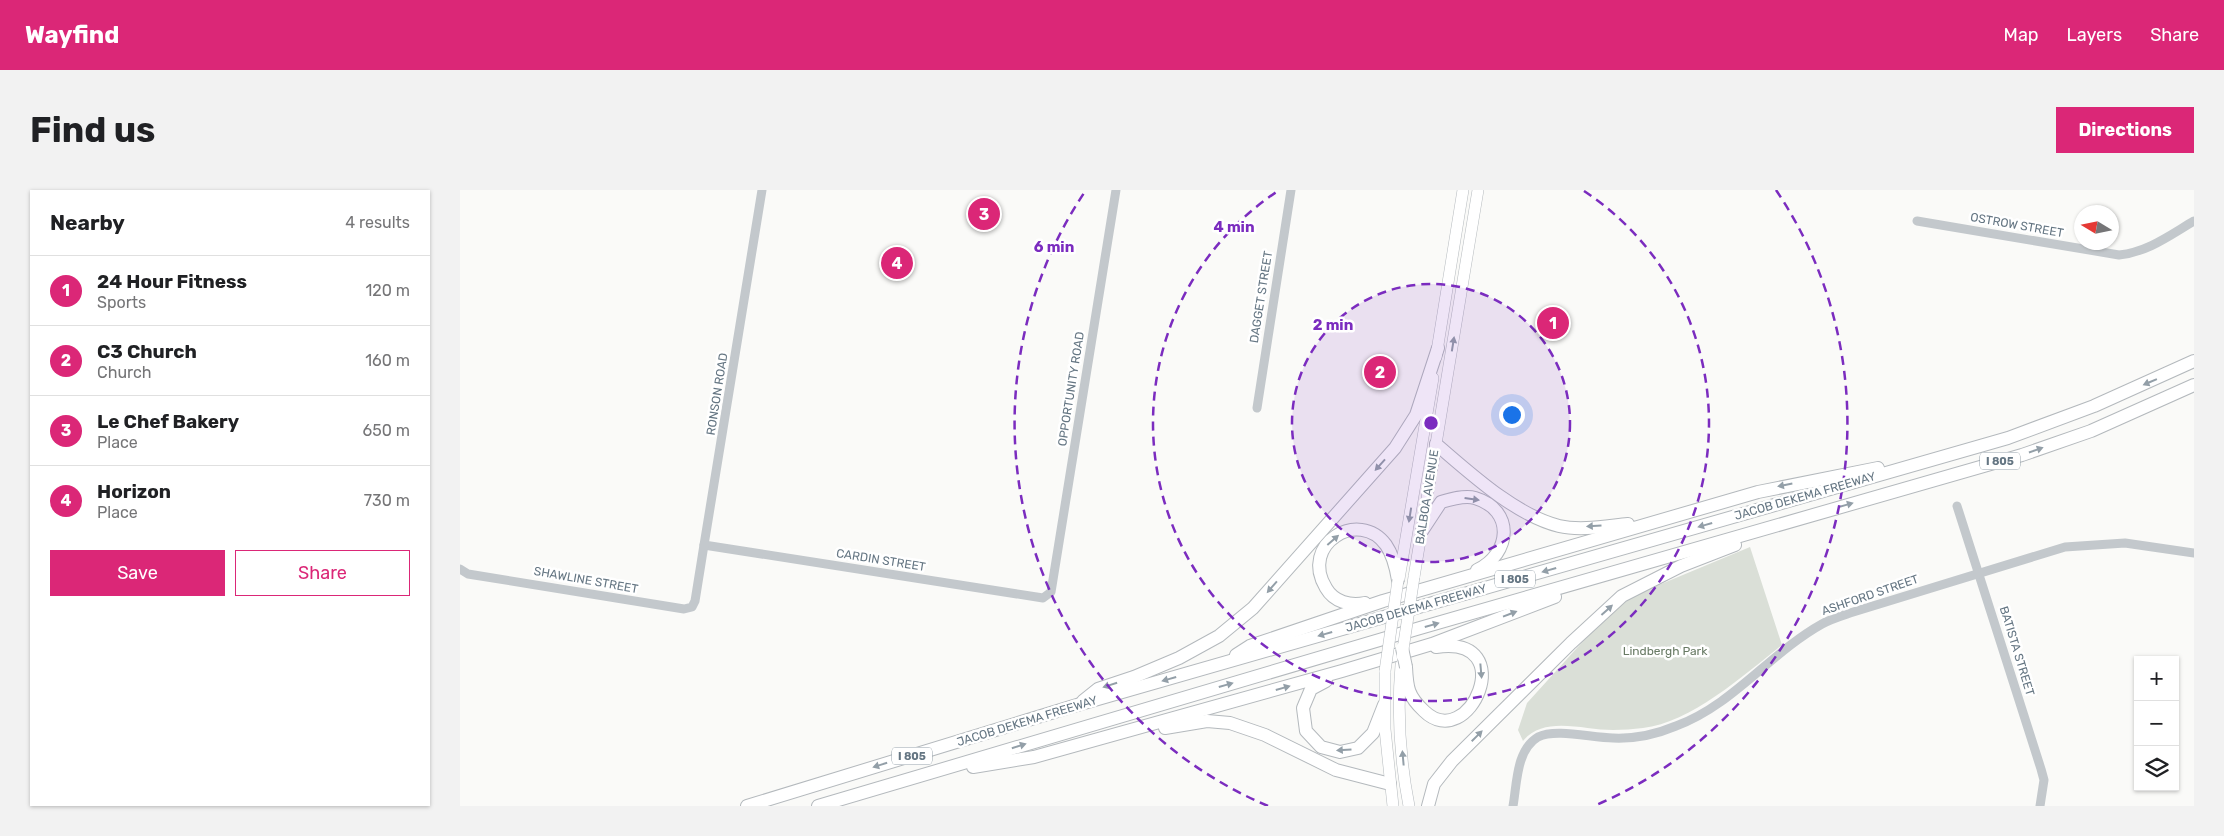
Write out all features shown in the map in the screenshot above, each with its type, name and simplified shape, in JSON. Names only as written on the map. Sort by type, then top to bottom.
[{"type":"highway","points":[[1077,705],[1098,689],[1134,677],[1179,658],[1218,637],[1253,608],[1395,448],[1416,415],[1438,348]]},
{"type":"highway","name":"JACOB DEKEMA FREEWAY","points":[[747,806],[1077,705],[2008,438],[2094,406],[2194,361]]},
{"type":"highway","name":"JACOB DEKEMA FREEWAY","points":[[818,806],[1800,518],[2022,455],[2091,432],[2194,385]]},
{"type":"highway","points":[[1436,444],[1515,508],[1534,517],[1561,526],[1588,527],[1653,522]]},
{"type":"highway","points":[[1225,662],[1250,646],[1382,601],[1653,522],[1776,487],[1954,454]]},
{"type":"highway","points":[[1422,531],[1441,502],[1455,498],[1474,498],[1491,506],[1501,519],[1505,534],[1499,553],[1488,564],[1445,584]]},
{"type":"highway","points":[[1428,806],[1434,784],[1452,761],[1571,642],[1622,596],[1681,566],[1800,518]]},
{"type":"highway","points":[[1382,601],[1353,605],[1331,597],[1319,577],[1320,555],[1332,538],[1346,531],[1360,530],[1374,535],[1385,543],[1391,553],[1398,580]]},
{"type":"highway","points":[[922,775],[1034,757],[1342,671],[1407,649],[1432,644],[1637,566]]},
{"type":"highway","points":[[1452,645],[1469,651],[1480,661],[1482,676],[1479,695],[1467,712],[1448,721],[1430,717],[1412,700],[1408,692],[1403,666],[1407,649],[1452,645]]},
{"type":"highway","points":[[1342,671],[1311,689],[1303,708],[1306,731],[1321,747],[1340,752],[1358,748],[1373,733],[1384,705]]},
{"type":"highway","points":[[1101,739],[1206,721],[1224,721],[1265,735],[1336,770],[1390,784]]},
{"type":"main road","name":"BALBOA AVENUE","points":[[1394,806],[1390,784],[1384,705],[1385,671],[1398,580],[1463,190]]},
{"type":"main road","points":[[1464,270],[1462,248],[1471,190]]},
{"type":"main road","name":"BALBOA AVENUE","points":[[1407,649],[1414,577],[1478,190]]},
{"type":"main road","points":[[1403,666],[1399,711],[1405,786],[1409,806]]},
{"type":"street","name":"RONSON ROAD","points":[[695,601],[762,190]]},
{"type":"street","name":"OPPORTUNITY ROAD","points":[[1050,592],[1116,190]]},
{"type":"street","name":"DAGGET STREET","points":[[1257,408],[1291,190]]},
{"type":"street","name":"OSTROW STREET","points":[[1918,221],[2119,255],[2150,247],[2194,221]]},
{"type":"street","name":"BATISTA STREET","points":[[1958,506],[2041,769],[2044,780],[2040,806]]},
{"type":"street","name":"ASHFORD STREET","points":[[1513,806],[1522,759],[1527,748],[1538,738],[1554,733],[1600,738],[1626,738],[1655,733],[1676,726],[1718,704],[1802,637],[1823,623],[2038,554],[2079,545],[2125,543],[2194,553]]},
{"type":"street","name":"CARDIN STREET","points":[[704,545],[1043,598],[1050,592]]},
{"type":"street","name":"SHAWLINE STREET","points":[[460,569],[464,575],[684,609],[692,607],[695,601]]},
{"type":"green space","name":"Lindbergh Park","points":[[1750,547],[1782,645],[1717,696],[1680,717],[1643,728],[1617,730],[1553,726],[1542,728],[1532,733],[1523,741],[1518,730],[1527,703],[1596,627],[1630,597]]},
{"type":"place","name":"Le Chef Bakery","points":[[984,214]]},
{"type":"place","name":"Horizon","points":[[897,263]]},
{"type":"place","name":"24 Hour Fitness","points":[[1553,323]]},
{"type":"place","name":"C3 Church","points":[[1380,372]]}]
